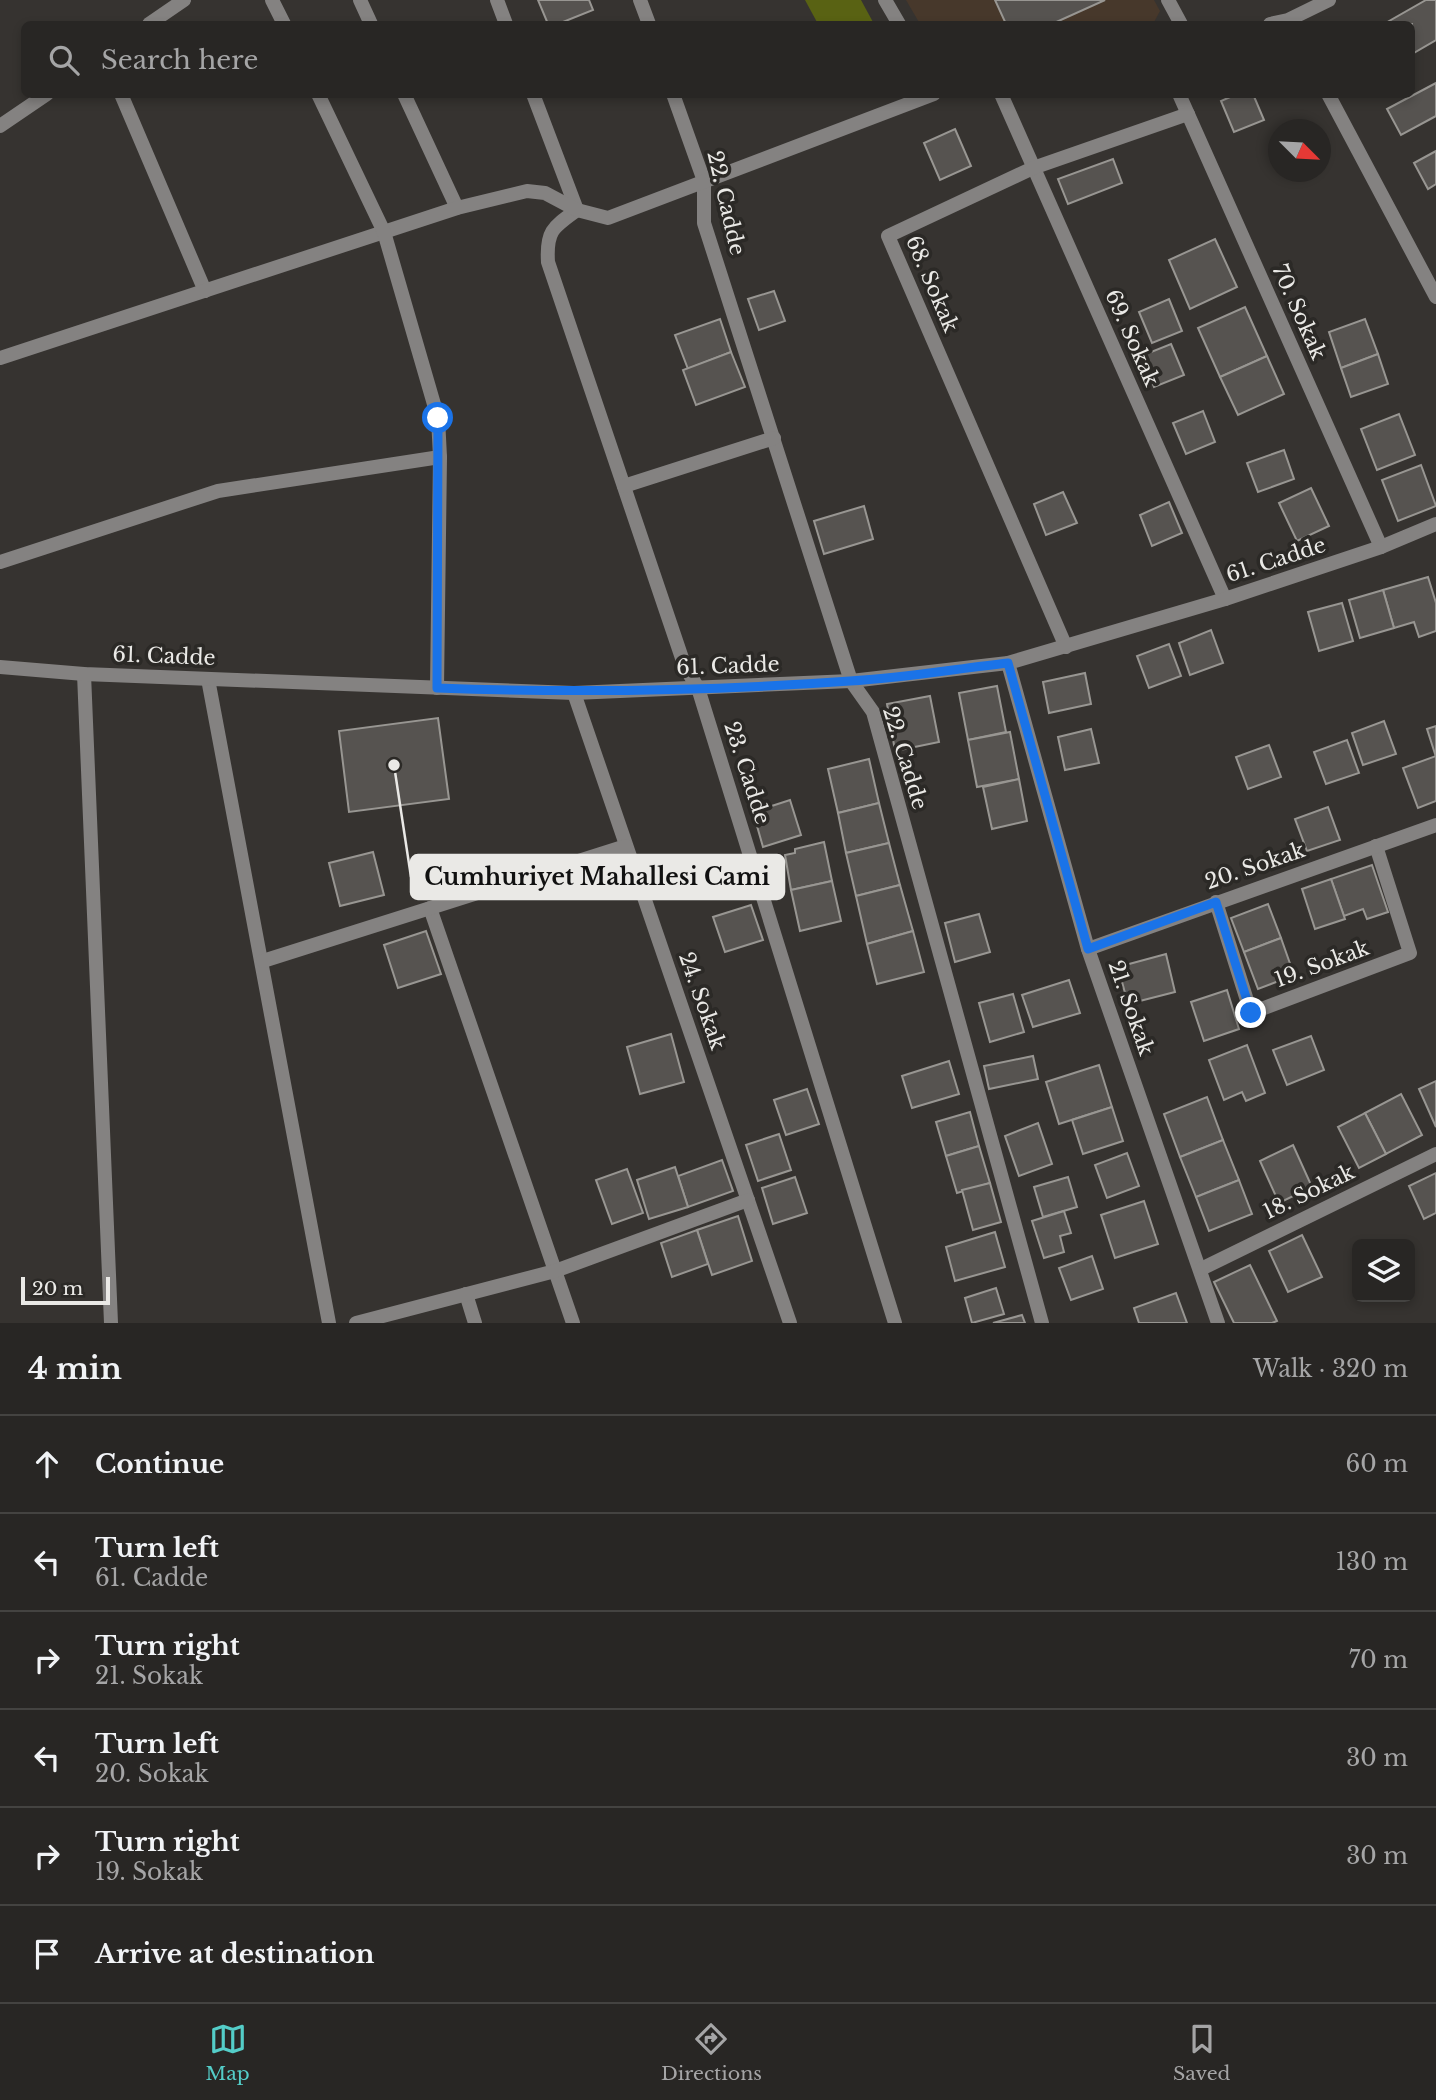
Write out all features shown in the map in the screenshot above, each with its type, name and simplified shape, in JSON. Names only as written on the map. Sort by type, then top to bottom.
[{"type":"street","points":[[153,21],[184,0]]},
{"type":"street","points":[[272,0],[282,21]]},
{"type":"street","points":[[360,0],[370,21]]},
{"type":"street","points":[[497,0],[505,21]]},
{"type":"street","points":[[640,0],[648,21]]},
{"type":"street","points":[[885,0],[897,21]]},
{"type":"street","points":[[1168,0],[1179,21]]},
{"type":"street","points":[[1291,21],[1329,0]]},
{"type":"street","points":[[0,126],[41,98]]},
{"type":"street","points":[[123,98],[205,292]]},
{"type":"street","points":[[320,98],[384,232],[438,418],[440,457],[437,688]]},
{"type":"street","points":[[406,98],[457,208]]},
{"type":"street","points":[[535,98],[577,210]]},
{"type":"street","name":"22. Cadde","points":[[674,98],[704,181],[704,223],[851,681],[873,712],[1042,1323]]},
{"type":"street","points":[[0,358],[457,208],[527,191],[545,193],[577,210],[608,218],[923,98]]},
{"type":"street","name":"69. Sokak","points":[[1003,98],[1225,599]]},
{"type":"street","name":"70. Sokak","points":[[1181,98],[1381,547]]},
{"type":"street","points":[[1330,98],[1436,297]]},
{"type":"street","name":"68. Sokak","points":[[1066,647],[888,236],[1033,168],[1188,114]]},
{"type":"street","name":"23. Cadde","points":[[577,210],[552,228],[547,246],[548,262],[685,667],[698,688],[895,1323]]},
{"type":"street","points":[[624,486],[774,438]]},
{"type":"street","points":[[0,562],[218,491],[440,457]]},
{"type":"street","name":"61. Cadde","points":[[0,667],[84,674],[574,693],[851,681],[1008,663],[1225,599],[1381,547],[1436,524]]},
{"type":"street","name":"21. Sokak","points":[[1008,663],[1088,949],[1218,1323]]},
{"type":"street","points":[[84,674],[111,1323]]},
{"type":"street","points":[[208,679],[329,1323]]},
{"type":"street","name":"24. Sokak","points":[[574,693],[790,1323]]},
{"type":"street","name":"20. Sokak","points":[[1088,949],[1436,825]]},
{"type":"street","points":[[263,961],[626,846]]},
{"type":"street","name":"19. Sokak","points":[[1216,902],[1251,1013],[1410,953],[1376,846]]},
{"type":"street","points":[[430,908],[573,1323]]},
{"type":"street","name":"18. Sokak","points":[[1201,1269],[1436,1154]]},
{"type":"street","points":[[356,1323],[555,1270],[748,1200]]},
{"type":"street","points":[[466,1294],[475,1323]]},
{"type":"shaded area","points":[[906,0],[1154,0],[1160,11],[1155,21],[918,21]]},
{"type":"green space","points":[[805,0],[861,0],[872,21],[816,21]]},
{"type":"building","points":[[538,0],[589,0],[593,10],[566,21],[547,21]]},
{"type":"building","points":[[995,0],[1105,0],[1059,21],[1005,21]]},
{"type":"building","points":[[1426,0],[1436,0],[1436,40],[1415,52],[1415,21],[1389,21]]},
{"type":"building","points":[[1436,83],[1436,116],[1401,135],[1387,109],[1408,98],[1415,98],[1415,94]]},
{"type":"building","points":[[1228,98],[1255,98],[1264,120],[1234,132],[1221,101]]},
{"type":"building","points":[[955,129],[971,166],[940,180],[924,143]]},
{"type":"building","points":[[1436,151],[1436,184],[1428,189],[1414,163]]},
{"type":"building","points":[[1113,159],[1122,183],[1068,204],[1058,179]]},
{"type":"building","points":[[1215,239],[1237,287],[1190,309],[1169,260]]},
{"type":"building","points":[[774,291],[785,321],[759,330],[748,299]]},
{"type":"building","points":[[1169,299],[1182,331],[1152,343],[1139,312]]},
{"type":"building","points":[[1245,307],[1267,356],[1220,377],[1198,328]]},
{"type":"building","points":[[720,319],[731,352],[688,369],[675,335]]},
{"type":"building","points":[[1365,319],[1378,354],[1341,368],[1329,332]]},
{"type":"building","points":[[1171,344],[1184,375],[1154,387],[1141,356]]},
{"type":"building","points":[[731,352],[745,387],[696,405],[683,370]]},
{"type":"building","points":[[1378,354],[1388,384],[1351,397],[1341,368]]},
{"type":"building","points":[[1267,356],[1284,394],[1238,415],[1220,377]]},
{"type":"building","points":[[1203,411],[1215,442],[1186,454],[1173,423]]},
{"type":"building","points":[[1399,414],[1415,455],[1377,470],[1361,429]]},
{"type":"building","points":[[1284,450],[1294,479],[1258,492],[1247,463]]},
{"type":"building","points":[[1421,465],[1436,506],[1398,521],[1382,480]]},
{"type":"building","points":[[1311,488],[1329,526],[1297,541],[1279,503]]},
{"type":"building","points":[[1063,492],[1077,523],[1046,535],[1034,504]]},
{"type":"building","points":[[1169,502],[1182,533],[1152,546],[1140,515]]},
{"type":"building","points":[[864,506],[873,539],[824,554],[814,521]]},
{"type":"building","points":[[1428,577],[1436,603],[1436,631],[1419,637],[1414,622],[1394,628],[1383,590]]},
{"type":"building","points":[[1383,590],[1394,628],[1360,638],[1349,600]]},
{"type":"building","points":[[1342,603],[1353,641],[1319,651],[1308,612]]},
{"type":"building","points":[[1211,630],[1223,663],[1190,675],[1179,643]]},
{"type":"building","points":[[1169,644],[1181,676],[1149,688],[1137,656]]},
{"type":"building","points":[[1085,673],[1091,704],[1049,713],[1043,682]]},
{"type":"building","points":[[997,686],[1006,732],[968,740],[959,693]]},
{"type":"building","points":[[930,696],[939,742],[895,751],[887,704]]},
{"type":"building","points":[[438,718],[449,799],[349,812],[339,731]]},
{"type":"building","points":[[1384,721],[1396,754],[1363,765],[1352,733]]},
{"type":"building","points":[[1436,726],[1436,757],[1427,729]]},
{"type":"building","points":[[1091,729],[1099,763],[1065,770],[1058,737]]},
{"type":"building","points":[[1010,732],[1019,779],[977,787],[968,740]]},
{"type":"building","points":[[1347,740],[1359,773],[1326,784],[1314,752]]},
{"type":"building","points":[[1269,745],[1281,777],[1248,789],[1236,757]]},
{"type":"building","points":[[1436,756],[1436,801],[1418,808],[1403,768]]},
{"type":"building","points":[[869,759],[879,803],[838,813],[828,769]]},
{"type":"building","points":[[1019,779],[1027,821],[992,829],[983,787]]},
{"type":"building","points":[[790,800],[801,835],[763,847],[753,812]]},
{"type":"building","points":[[879,803],[889,843],[846,853],[838,813]]},
{"type":"building","points":[[1328,807],[1340,840],[1307,851],[1295,819]]},
{"type":"building","points":[[824,842],[832,881],[791,890],[785,855],[795,853],[795,849]]},
{"type":"building","points":[[889,843],[900,885],[856,896],[846,853]]},
{"type":"building","points":[[373,852],[384,895],[340,906],[329,863]]},
{"type":"building","points":[[1372,865],[1388,912],[1367,919],[1363,909],[1344,916],[1331,879]]},
{"type":"building","points":[[1331,879],[1345,919],[1315,929],[1302,889]]},
{"type":"building","points":[[832,881],[841,921],[800,931],[791,890]]},
{"type":"building","points":[[900,885],[913,931],[867,944],[856,896]]},
{"type":"building","points":[[1268,904],[1281,938],[1244,952],[1231,918]]},
{"type":"building","points":[[751,905],[763,940],[725,952],[713,917]]},
{"type":"building","points":[[979,914],[990,952],[955,962],[945,923]]},
{"type":"building","points":[[426,931],[441,974],[398,988],[384,945]]},
{"type":"building","points":[[913,931],[924,972],[877,984],[867,944]]},
{"type":"building","points":[[1281,938],[1294,975],[1258,989],[1244,952]]},
{"type":"building","points":[[1166,954],[1175,992],[1128,1004],[1118,967]]},
{"type":"building","points":[[1069,980],[1080,1013],[1033,1027],[1022,995]]},
{"type":"building","points":[[1227,990],[1239,1029],[1204,1041],[1191,1002]]},
{"type":"building","points":[[1013,994],[1024,1032],[990,1042],[979,1003]]},
{"type":"building","points":[[671,1034],[684,1082],[640,1094],[627,1047]]},
{"type":"building","points":[[1311,1036],[1324,1070],[1287,1085],[1273,1050]]},
{"type":"building","points":[[1247,1045],[1265,1093],[1246,1101],[1242,1092],[1224,1100],[1209,1060]]},
{"type":"building","points":[[1033,1056],[1038,1079],[989,1089],[984,1066]]},
{"type":"building","points":[[949,1061],[959,1094],[912,1108],[902,1076]]},
{"type":"building","points":[[1099,1065],[1112,1107],[1059,1124],[1046,1082]]},
{"type":"building","points":[[1436,1081],[1436,1127],[1419,1089]]},
{"type":"building","points":[[807,1089],[819,1124],[786,1135],[774,1100]]},
{"type":"building","points":[[1401,1094],[1422,1135],[1386,1154],[1365,1113]]},
{"type":"building","points":[[1207,1097],[1223,1140],[1180,1157],[1164,1114]]},
{"type":"building","points":[[1112,1107],[1123,1141],[1083,1154],[1072,1120]]},
{"type":"building","points":[[970,1112],[979,1146],[946,1156],[936,1122]]},
{"type":"building","points":[[1365,1113],[1386,1154],[1359,1168],[1338,1127]]},
{"type":"building","points":[[1038,1123],[1052,1164],[1019,1176],[1005,1136]]},
{"type":"building","points":[[779,1134],[791,1170],[758,1181],[746,1145]]},
{"type":"building","points":[[1223,1140],[1239,1180],[1196,1197],[1180,1157]]},
{"type":"building","points":[[1293,1145],[1312,1187],[1279,1203],[1260,1161]]},
{"type":"building","points":[[979,1146],[990,1183],[957,1193],[946,1156]]},
{"type":"building","points":[[1127,1153],[1139,1186],[1107,1198],[1095,1165]]},
{"type":"building","points":[[722,1160],[733,1191],[688,1207],[678,1176]]},
{"type":"building","points":[[675,1167],[688,1207],[649,1219],[637,1180]]},
{"type":"building","points":[[627,1169],[643,1213],[612,1224],[596,1180]]},
{"type":"building","points":[[1436,1173],[1436,1213],[1424,1219],[1409,1186]]},
{"type":"building","points":[[795,1177],[807,1213],[773,1224],[762,1188]]},
{"type":"building","points":[[1068,1177],[1077,1207],[1043,1217],[1034,1187]]},
{"type":"building","points":[[1239,1180],[1252,1214],[1209,1231],[1196,1197]]},
{"type":"building","points":[[990,1183],[1001,1222],[973,1230],[962,1190]]},
{"type":"building","points":[[1144,1201],[1158,1244],[1115,1258],[1101,1215]]},
{"type":"building","points":[[1064,1211],[1071,1233],[1060,1236],[1064,1252],[1044,1258],[1032,1221]]},
{"type":"building","points":[[738,1216],[752,1261],[712,1275],[697,1230]]},
{"type":"building","points":[[697,1230],[708,1264],[672,1277],[661,1243]]},
{"type":"building","points":[[995,1232],[1005,1267],[955,1281],[946,1247]]},
{"type":"building","points":[[1302,1235],[1322,1277],[1288,1292],[1269,1251]]},
{"type":"building","points":[[1092,1256],[1103,1289],[1071,1300],[1059,1268]]},
{"type":"building","points":[[1250,1265],[1277,1321],[1234,1323],[1214,1282]]},
{"type":"building","points":[[996,1288],[1004,1314],[972,1323],[965,1298]]},
{"type":"building","points":[[1176,1293],[1187,1323],[1139,1323],[1134,1308]]},
{"type":"building","points":[[1022,1315],[1025,1323],[993,1323]]},
{"type":"place","name":"Cumhuriyet Mahallesi Cami","points":[[394,765]]},
{"type":"route","points":[[438,418],[440,457],[437,688],[574,693],[698,688],[851,681],[1008,663],[1088,949],[1216,902],[1251,1013]]}]
